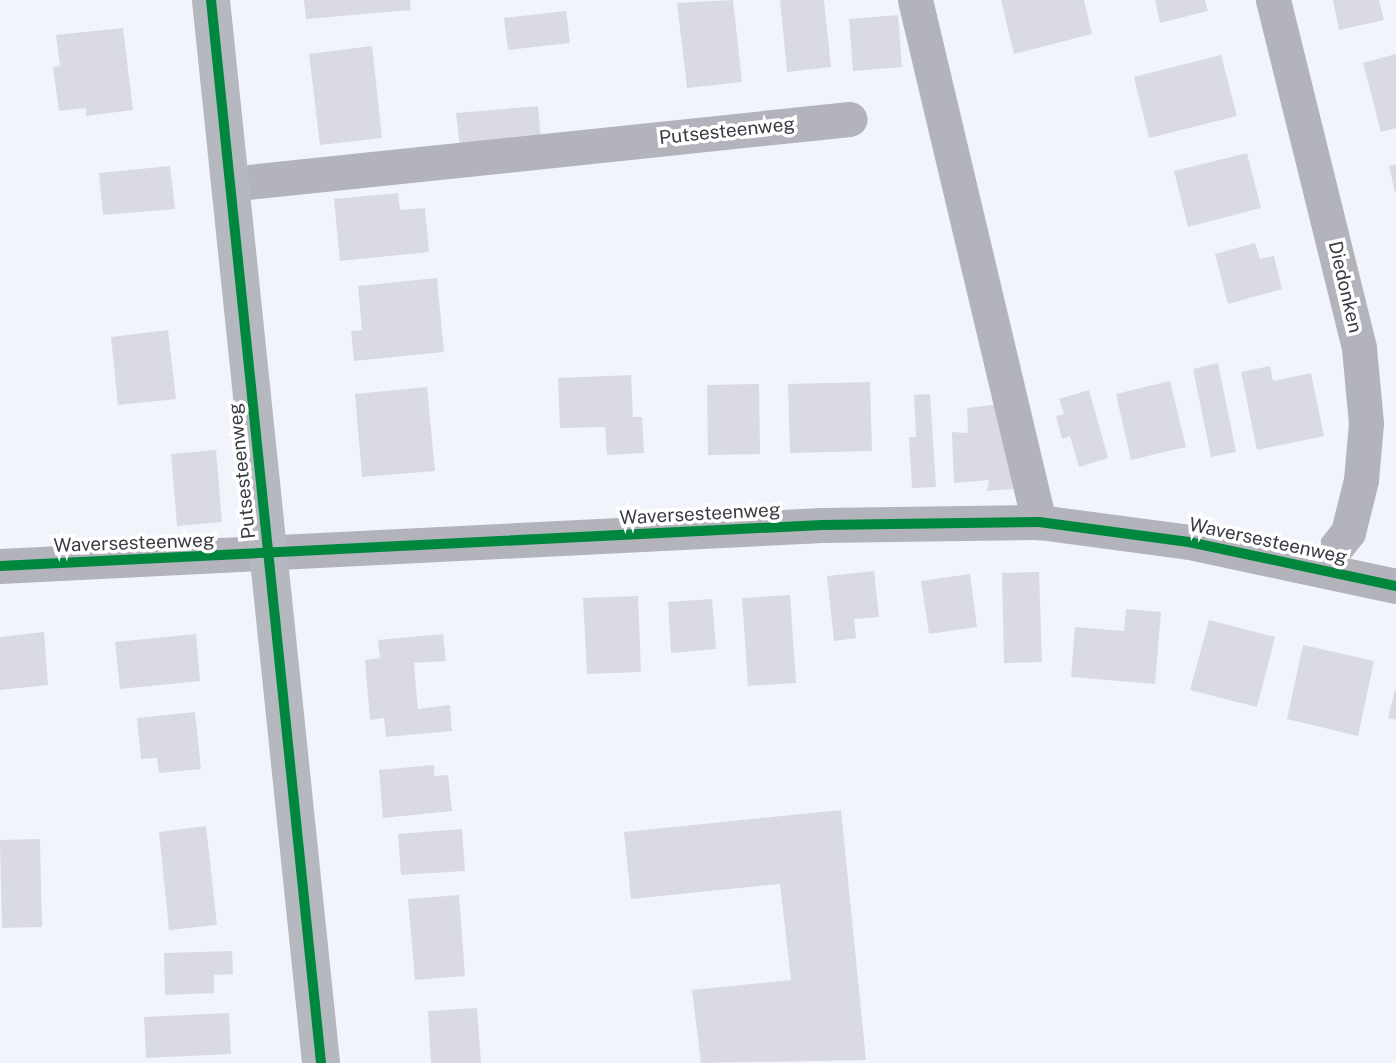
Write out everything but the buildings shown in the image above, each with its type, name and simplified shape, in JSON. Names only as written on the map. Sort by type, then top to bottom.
[{"type":"main road","name":"Putsesteenweg","points":[[211,0],[321,1063]]},
{"type":"street","points":[[915,0],[1039,522]]},
{"type":"street","name":"Diedonken","points":[[1273,0],[1359,348],[1366,423],[1361,480],[1348,532],[1319,569]]},
{"type":"street","name":"Putsesteenweg","points":[[229,184],[850,119]]},
{"type":"street","name":"Waversesteenweg","points":[[0,566],[269,555],[822,525],[1039,522],[1189,542],[1396,586]]},
{"type":"cycle path","points":[[211,0],[321,1063]]},
{"type":"cycle path","points":[[0,566],[822,525],[1039,522],[1189,542],[1396,586]]}]
